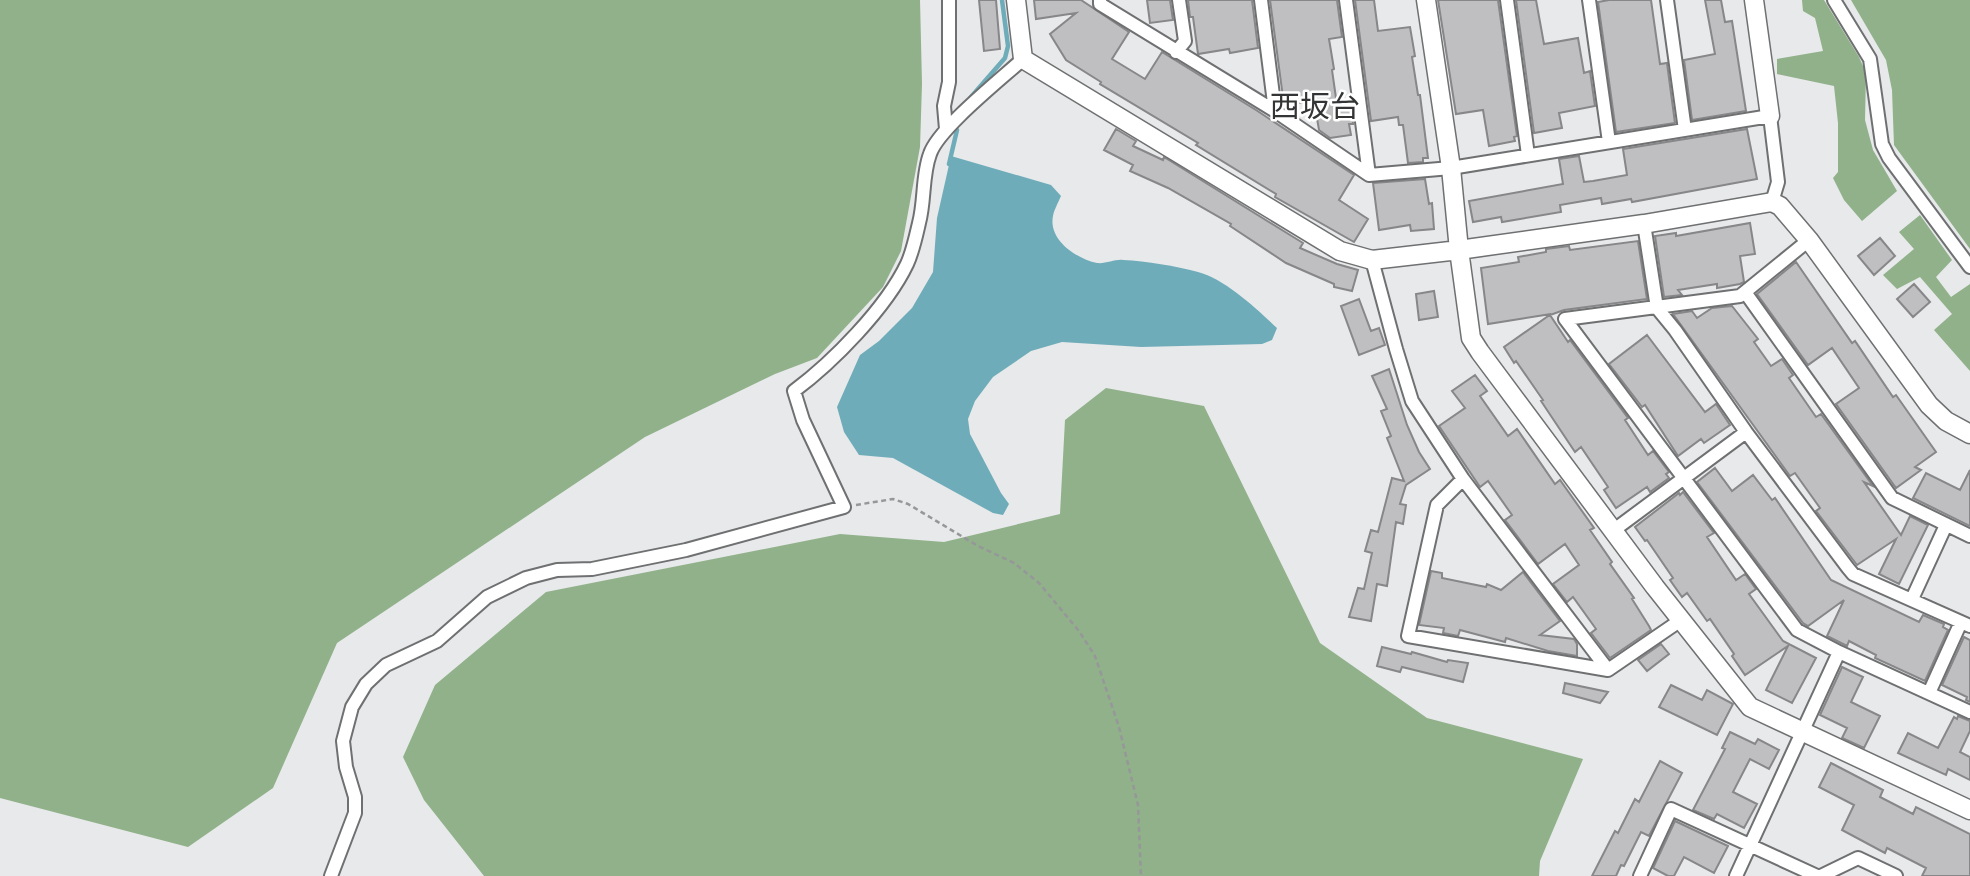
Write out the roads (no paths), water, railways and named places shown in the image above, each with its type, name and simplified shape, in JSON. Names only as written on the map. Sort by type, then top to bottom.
[{"type":"street","points":[[946,130],[944,106],[949,82],[949,0]]},
{"type":"street","points":[[1016,0],[1023,59]]},
{"type":"street","points":[[1100,0],[1100,4],[1275,111],[1369,174],[1451,168],[1770,116]]},
{"type":"street","points":[[1177,52],[1185,41],[1179,0]]},
{"type":"street","points":[[1261,0],[1275,111]]},
{"type":"street","points":[[1346,0],[1369,174]]},
{"type":"street","points":[[1426,0],[1451,168],[1471,338],[1749,707],[1970,810]]},
{"type":"street","points":[[1507,0],[1528,155]]},
{"type":"street","points":[[1589,0],[1609,142]]},
{"type":"street","points":[[1667,0],[1685,130]]},
{"type":"street","points":[[1754,0],[1778,182],[1772,202]]},
{"type":"street","points":[[1834,0],[1870,59],[1882,144],[1889,158],[1970,267]]},
{"type":"street","points":[[331,876],[355,813],[355,797],[342,741],[352,706],[366,684],[386,665],[437,640],[487,597],[526,578],[557,570],[592,569],[686,550],[844,507],[803,420],[794,391],[819,372],[888,295],[907,263],[920,220],[930,153],[946,130],[1023,59]]},
{"type":"street","points":[[1023,59],[1340,251],[1372,260],[1644,224],[1772,202],[1780,206],[1809,240],[1929,405],[1946,421],[1970,433]]},
{"type":"street","points":[[1644,224],[1657,308],[1853,574],[1965,624],[1929,693]]},
{"type":"street","points":[[1809,240],[1740,296],[1565,319],[1797,630],[1970,712]]},
{"type":"street","points":[[1372,260],[1412,401],[1463,479],[1608,670]]},
{"type":"street","points":[[1745,292],[1892,498],[1970,536]]},
{"type":"street","points":[[1614,530],[1746,432]]},
{"type":"street","points":[[1463,479],[1437,505],[1408,636],[1608,670],[1681,620]]},
{"type":"street","points":[[1912,599],[1946,525]]},
{"type":"street","points":[[1736,876],[1839,652]]},
{"type":"street","points":[[1640,876],[1671,809],[1819,876],[1858,858],[1896,876]]},
{"type":"water","points":[[951,156],[1051,185],[1061,196],[1053,216],[1055,233],[1073,253],[1089,261],[1142,261],[1198,272],[1219,281],[1277,328],[1272,340],[1262,344],[1141,347],[1062,342],[1031,351],[993,377],[975,401],[968,419],[970,434],[1009,504],[1003,515],[993,513],[893,458],[859,455],[844,432],[837,407],[860,355],[879,341],[912,308],[933,272],[937,218]]},
{"type":"waterway","points":[[971,97],[1005,58],[1008,46],[1002,0]]},
{"type":"waterway","points":[[949,164],[957,130]]},
{"type":"district","name":"西坂台","points":[[1315,106]]}]
